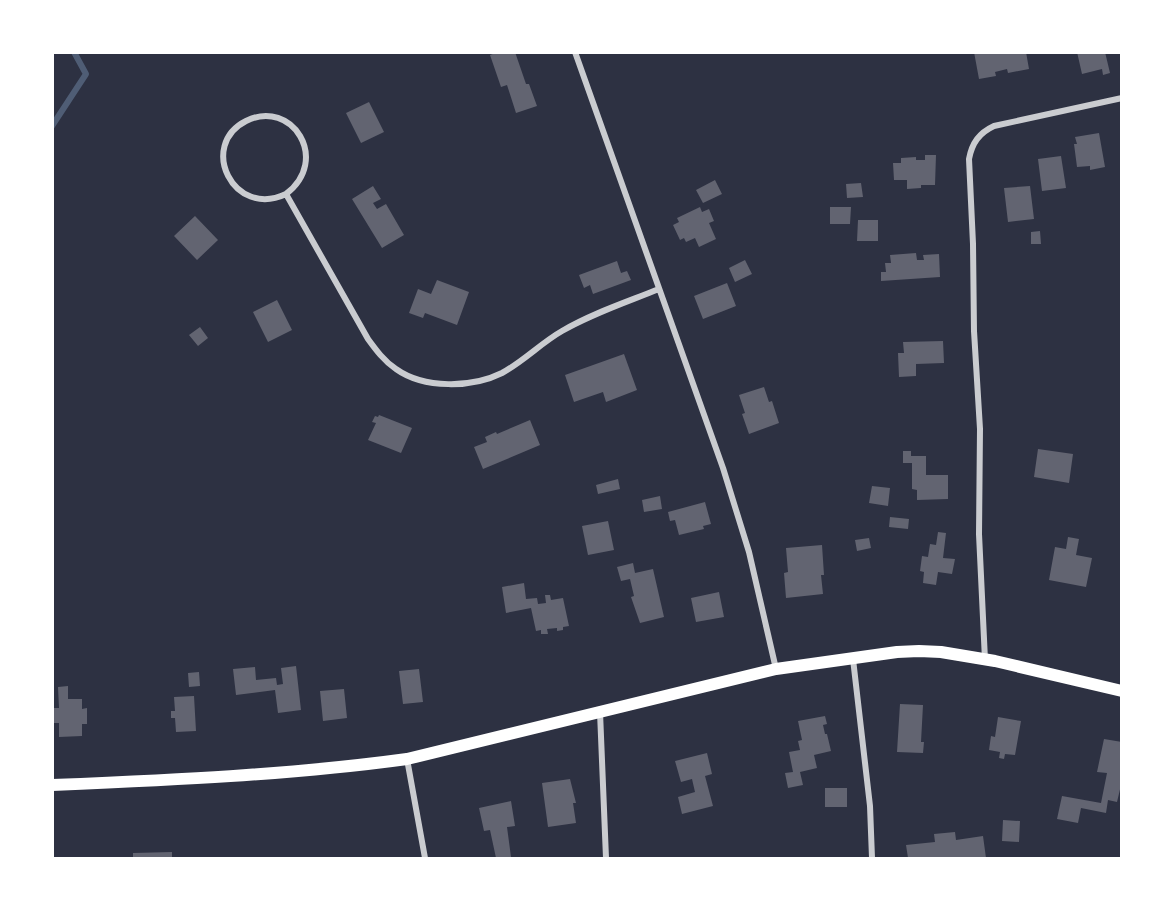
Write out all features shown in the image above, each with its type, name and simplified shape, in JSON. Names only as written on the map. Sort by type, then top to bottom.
[{"type":"main road","points":[[52,785],[239,775],[365,765],[407,759],[776,669],[919,651],[985,660],[1122,691]]},
{"type":"street","points":[[575,52],[736,510],[751,562],[776,669]]},
{"type":"street","points":[[985,660],[980,534],[980,429],[974,331],[971,150],[977,138],[993,126],[1016,123],[1122,98]]},
{"type":"street","points":[[266,116],[285,121],[299,134],[304,143],[307,162],[300,180],[286,194],[278,198],[259,199],[241,192],[229,178],[225,169],[224,150],[232,133],[246,121],[266,116]]},
{"type":"street","points":[[286,194],[368,339],[380,355],[396,369],[426,381],[472,382],[502,373],[577,322],[660,289]]},
{"type":"street","points":[[853,659],[870,806],[872,858]]},
{"type":"street","points":[[600,712],[606,858]]},
{"type":"street","points":[[407,759],[425,858]]},
{"type":"building","points":[[498,52],[515,52],[526,84],[529,84],[537,106],[516,113],[507,85],[501,87],[490,55]]},
{"type":"building","points":[[974,52],[1026,52],[1029,69],[1008,73],[1007,69],[995,72],[996,76],[979,79]]},
{"type":"building","points":[[1077,52],[1105,52],[1110,73],[1103,75],[1102,69],[1082,74]]},
{"type":"building","points":[[369,102],[384,132],[361,143],[346,113]]},
{"type":"building","points":[[1099,133],[1105,167],[1090,170],[1090,166],[1077,167],[1075,137]]},
{"type":"building","points":[[925,155],[936,155],[935,185],[921,185],[921,188],[907,189],[907,180],[894,180],[893,163],[901,163],[901,158],[916,157],[916,160],[925,160]]},
{"type":"building","points":[[1061,156],[1066,188],[1042,191],[1038,159]]},
{"type":"building","points":[[715,180],[722,194],[703,203],[696,190]]},
{"type":"building","points":[[861,183],[863,197],[847,198],[846,184]]},
{"type":"building","points":[[373,186],[381,199],[373,203],[377,209],[386,204],[404,235],[382,248],[352,199]]},
{"type":"building","points":[[1030,186],[1034,219],[1008,222],[1004,188]]},
{"type":"building","points":[[700,207],[702,212],[709,209],[714,221],[709,223],[716,239],[699,247],[695,238],[686,242],[684,238],[680,240],[673,225],[679,222],[677,218]]},
{"type":"building","points":[[830,207],[851,207],[850,224],[830,224]]},
{"type":"building","points":[[195,216],[218,240],[197,260],[174,236]]},
{"type":"building","points":[[858,220],[878,220],[878,241],[857,241]]},
{"type":"building","points":[[1040,231],[1041,244],[1031,244],[1031,232]]},
{"type":"building","points":[[916,253],[917,260],[924,260],[923,255],[939,254],[940,277],[881,281],[881,272],[886,272],[885,263],[891,263],[890,255]]},
{"type":"building","points":[[745,260],[752,274],[735,282],[729,268]]},
{"type":"building","points":[[617,261],[621,273],[627,271],[631,280],[593,294],[590,285],[584,288],[579,275]]},
{"type":"building","points":[[437,280],[469,292],[457,325],[425,313],[423,318],[409,313],[418,289],[431,294]]},
{"type":"building","points":[[727,283],[736,306],[703,319],[694,296]]},
{"type":"building","points":[[277,300],[292,330],[268,342],[253,312]]},
{"type":"building","points":[[200,327],[208,338],[198,346],[189,335]]},
{"type":"building","points":[[943,341],[944,363],[916,364],[916,376],[899,377],[898,353],[904,353],[903,342]]},
{"type":"building","points":[[624,354],[637,390],[606,402],[603,392],[574,402],[565,375]]},
{"type":"building","points":[[764,387],[769,402],[772,401],[779,423],[749,434],[742,414],[745,413],[739,395]]},
{"type":"building","points":[[379,415],[412,428],[401,453],[368,440],[376,423],[372,422],[375,416]]},
{"type":"building","points":[[530,420],[540,445],[483,469],[474,447],[487,442],[485,437]]},
{"type":"building","points":[[1038,449],[1073,454],[1069,483],[1034,477]]},
{"type":"building","points":[[903,451],[911,451],[911,456],[926,456],[926,475],[948,475],[948,499],[917,500],[917,490],[912,489],[912,463],[903,463]]},
{"type":"building","points":[[618,479],[620,489],[598,494],[596,485]]},
{"type":"building","points":[[872,486],[890,488],[888,506],[869,503]]},
{"type":"building","points":[[660,496],[662,509],[644,512],[642,500]]},
{"type":"building","points":[[705,502],[711,524],[703,526],[704,529],[679,535],[675,520],[670,521],[668,512]]},
{"type":"building","points":[[890,517],[909,519],[908,529],[889,527]]},
{"type":"building","points":[[608,521],[614,550],[588,555],[582,526]]},
{"type":"building","points":[[938,532],[946,533],[943,558],[955,559],[952,574],[938,572],[936,585],[923,583],[924,572],[920,571],[922,556],[928,557],[930,544],[936,545]]},
{"type":"building","points":[[1068,537],[1079,539],[1076,555],[1092,558],[1086,587],[1049,580],[1055,547],[1066,549]]},
{"type":"building","points":[[869,538],[871,548],[857,551],[855,540]]},
{"type":"building","points":[[822,545],[823,594],[786,598],[784,573],[788,572],[786,548]]},
{"type":"building","points":[[633,563],[635,573],[653,569],[664,617],[640,623],[631,597],[634,596],[630,579],[621,581],[617,567]]},
{"type":"building","points":[[524,583],[526,599],[537,598],[538,604],[546,603],[545,595],[550,595],[551,600],[563,598],[569,626],[557,631],[557,628],[547,629],[548,634],[541,634],[541,630],[536,631],[531,608],[506,613],[502,587]]},
{"type":"building","points":[[719,592],[724,617],[696,622],[691,598]]},
{"type":"building","points":[[296,666],[301,710],[278,713],[275,690],[236,695],[233,669],[255,667],[256,680],[276,678],[277,685],[283,684],[281,668]]},
{"type":"building","points":[[419,669],[423,702],[403,704],[399,671]]},
{"type":"building","points":[[199,672],[200,686],[189,687],[188,673]]},
{"type":"building","points":[[68,686],[68,699],[82,699],[82,709],[87,708],[87,724],[82,724],[82,736],[59,737],[59,723],[54,723],[54,708],[59,708],[58,687]]},
{"type":"building","points":[[344,689],[347,718],[323,721],[320,691]]},
{"type":"building","points":[[194,696],[196,731],[176,732],[175,718],[171,718],[171,711],[175,711],[174,697]]},
{"type":"building","points":[[900,704],[923,705],[921,742],[924,742],[923,753],[897,752]]},
{"type":"building","points":[[825,716],[827,724],[823,725],[831,751],[814,755],[817,768],[800,772],[803,785],[788,788],[785,773],[793,772],[789,752],[800,750],[798,741],[802,740],[798,721]]},
{"type":"building","points":[[998,717],[1021,721],[1015,755],[1005,754],[1004,759],[999,758],[1000,752],[989,750],[991,736],[995,737]]},
{"type":"building","points":[[1104,739],[1122,742],[1122,781],[1117,802],[1108,800],[1106,813],[1081,808],[1078,823],[1057,819],[1062,796],[1101,803],[1107,773],[1097,772]]},
{"type":"building","points":[[707,753],[712,774],[705,776],[713,806],[682,814],[678,797],[695,792],[692,779],[681,782],[675,761]]},
{"type":"building","points":[[570,779],[576,803],[573,803],[576,823],[548,827],[542,783]]},
{"type":"building","points":[[825,788],[847,788],[847,807],[825,807]]},
{"type":"building","points":[[511,801],[515,826],[507,827],[511,857],[496,858],[490,830],[484,831],[479,808]]},
{"type":"building","points":[[1003,820],[1020,821],[1019,842],[1002,841]]},
{"type":"building","points":[[955,832],[956,840],[983,836],[986,858],[908,858],[906,845],[935,842],[934,834]]},
{"type":"building","points":[[172,852],[172,858],[133,858],[133,853]]},
{"type":"waterway","points":[[52,126],[86,74],[74,52]]}]
